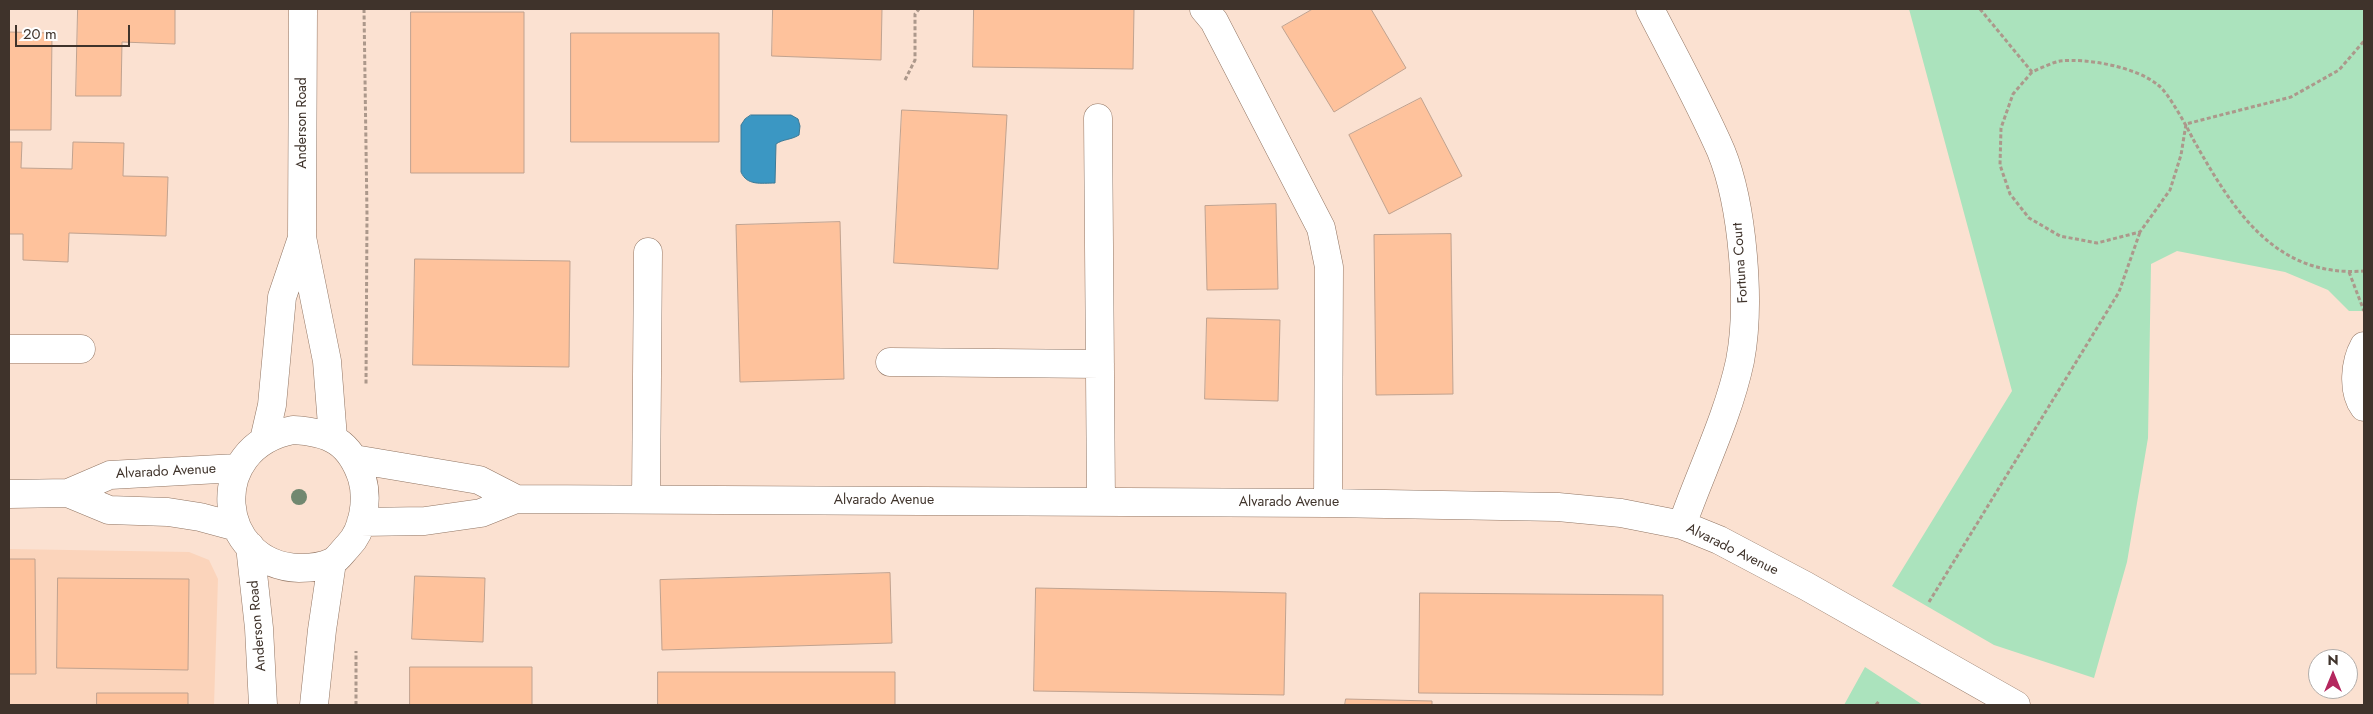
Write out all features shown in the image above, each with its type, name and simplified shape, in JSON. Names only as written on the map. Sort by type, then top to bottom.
[{"type":"street","name":"Anderson Road","points":[[303,9],[302,237],[327,362],[333,438]]},
{"type":"street","points":[[1204,9],[1214,21],[1321,228],[1329,267],[1328,503]]},
{"type":"street","name":"Fortuna Court","points":[[1650,9],[1721,152],[1734,195],[1742,248],[1745,302],[1740,360],[1727,406],[1682,525]]},
{"type":"street","points":[[1098,118],[1102,502]]},
{"type":"street","name":"Anderson Road","points":[[264,440],[272,405],[282,297],[302,237]]},
{"type":"street","points":[[646,499],[648,252]]},
{"type":"street","points":[[2364,346],[2357,360],[2357,388],[2364,406]]},
{"type":"street","points":[[9,349],[81,349]]},
{"type":"street","points":[[890,362],[1100,364]]},
{"type":"street","points":[[294,430],[315,431],[333,438],[346,448],[354,459],[362,480],[365,501],[361,522],[351,543],[332,562],[311,568],[288,567],[267,560],[243,537],[231,506],[237,468],[247,454],[264,440],[280,433],[294,430]]},
{"type":"street","name":"Alvarado Avenue","points":[[354,459],[479,480],[516,499]]},
{"type":"street","name":"Alvarado Avenue","points":[[9,494],[68,493],[110,475],[237,468]]},
{"type":"street","name":"Alvarado Avenue","points":[[68,493],[109,510],[168,512],[200,517],[243,537]]},
{"type":"street","name":"Alvarado Avenue","points":[[361,522],[425,521],[481,513],[516,499],[1328,503],[1558,507],[1620,513],[1682,525],[1719,540],[1806,586],[2016,705]]},
{"type":"street","name":"Anderson Road","points":[[243,537],[258,611],[263,705]]},
{"type":"street","points":[[314,705],[332,562]]},
{"type":"path","points":[[364,9],[367,215],[366,388]]},
{"type":"path","points":[[905,80],[915,60],[915,14],[919,9]]},
{"type":"path","points":[[1980,9],[2032,72]]},
{"type":"path","points":[[2186,124],[2291,97],[2339,70],[2364,42]]},
{"type":"path","points":[[2140,232],[2097,243],[2060,236],[2029,218],[2010,194],[2000,165],[2001,128],[2013,94],[2032,72],[2059,61],[2093,61],[2123,68],[2159,85],[2186,124],[2220,185],[2251,226],[2268,241],[2300,262],[2325,269],[2349,272],[2364,271]]},
{"type":"path","points":[[1929,602],[2119,292],[2140,232],[2170,190],[2181,155],[2186,124]]},
{"type":"path","points":[[2349,272],[2364,311]]},
{"type":"path","points":[[356,650],[356,705]]},
{"type":"path","points":[[1876,705],[1879,701]]},
{"type":"shaded area","points":[[9,549],[189,552],[209,560],[218,579],[214,705],[9,705]]},
{"type":"green space","points":[[1909,9],[2364,9],[2364,311],[2349,311],[2328,290],[2285,272],[2177,251],[2151,264],[2148,438],[2127,562],[2094,678],[1994,645],[1892,586],[2012,391]]},
{"type":"green space","points":[[1865,667],[1923,705],[1844,705]]},
{"type":"water","points":[[751,115],[791,115],[798,119],[800,126],[799,135],[776,144],[775,183],[751,182],[741,172],[741,125]]},
{"type":"building","points":[[78,9],[175,9],[175,44],[122,42],[121,96],[76,96]]},
{"type":"building","points":[[773,9],[882,9],[881,60],[772,56]]},
{"type":"building","points":[[974,9],[1134,9],[1133,69],[973,67]]},
{"type":"building","points":[[1313,9],[1371,9],[1406,68],[1334,112],[1282,27]]},
{"type":"building","points":[[411,12],[524,12],[524,173],[411,173]]},
{"type":"building","points":[[9,32],[52,33],[51,130],[9,130]]},
{"type":"building","points":[[571,33],[719,33],[719,142],[571,142]]},
{"type":"building","points":[[1421,98],[1462,176],[1389,214],[1349,135]]},
{"type":"building","points":[[902,110],[1007,115],[998,269],[894,263]]},
{"type":"building","points":[[9,142],[22,142],[21,168],[72,169],[73,142],[124,143],[123,176],[168,177],[166,236],[69,233],[68,262],[23,260],[23,234],[9,234]]},
{"type":"building","points":[[1276,204],[1278,289],[1207,290],[1205,206]]},
{"type":"building","points":[[840,222],[844,379],[740,382],[736,225]]},
{"type":"building","points":[[1451,234],[1453,394],[1376,395],[1374,235]]},
{"type":"building","points":[[415,259],[570,261],[569,367],[413,365]]},
{"type":"building","points":[[1207,318],[1280,320],[1278,401],[1205,399]]},
{"type":"building","points":[[9,559],[35,559],[36,674],[9,674]]},
{"type":"building","points":[[890,573],[892,643],[662,650],[660,580]]},
{"type":"building","points":[[415,576],[485,578],[483,642],[412,639]]},
{"type":"building","points":[[58,578],[189,579],[188,670],[57,668]]},
{"type":"building","points":[[1036,588],[1286,593],[1284,695],[1034,691]]},
{"type":"building","points":[[1420,593],[1663,595],[1663,695],[1419,693]]},
{"type":"building","points":[[410,667],[532,667],[532,705],[410,705]]},
{"type":"building","points":[[658,672],[895,672],[895,705],[658,705]]},
{"type":"building","points":[[97,693],[188,693],[188,705],[97,705]]},
{"type":"building","points":[[1346,699],[1432,701],[1432,705],[1345,705]]}]
